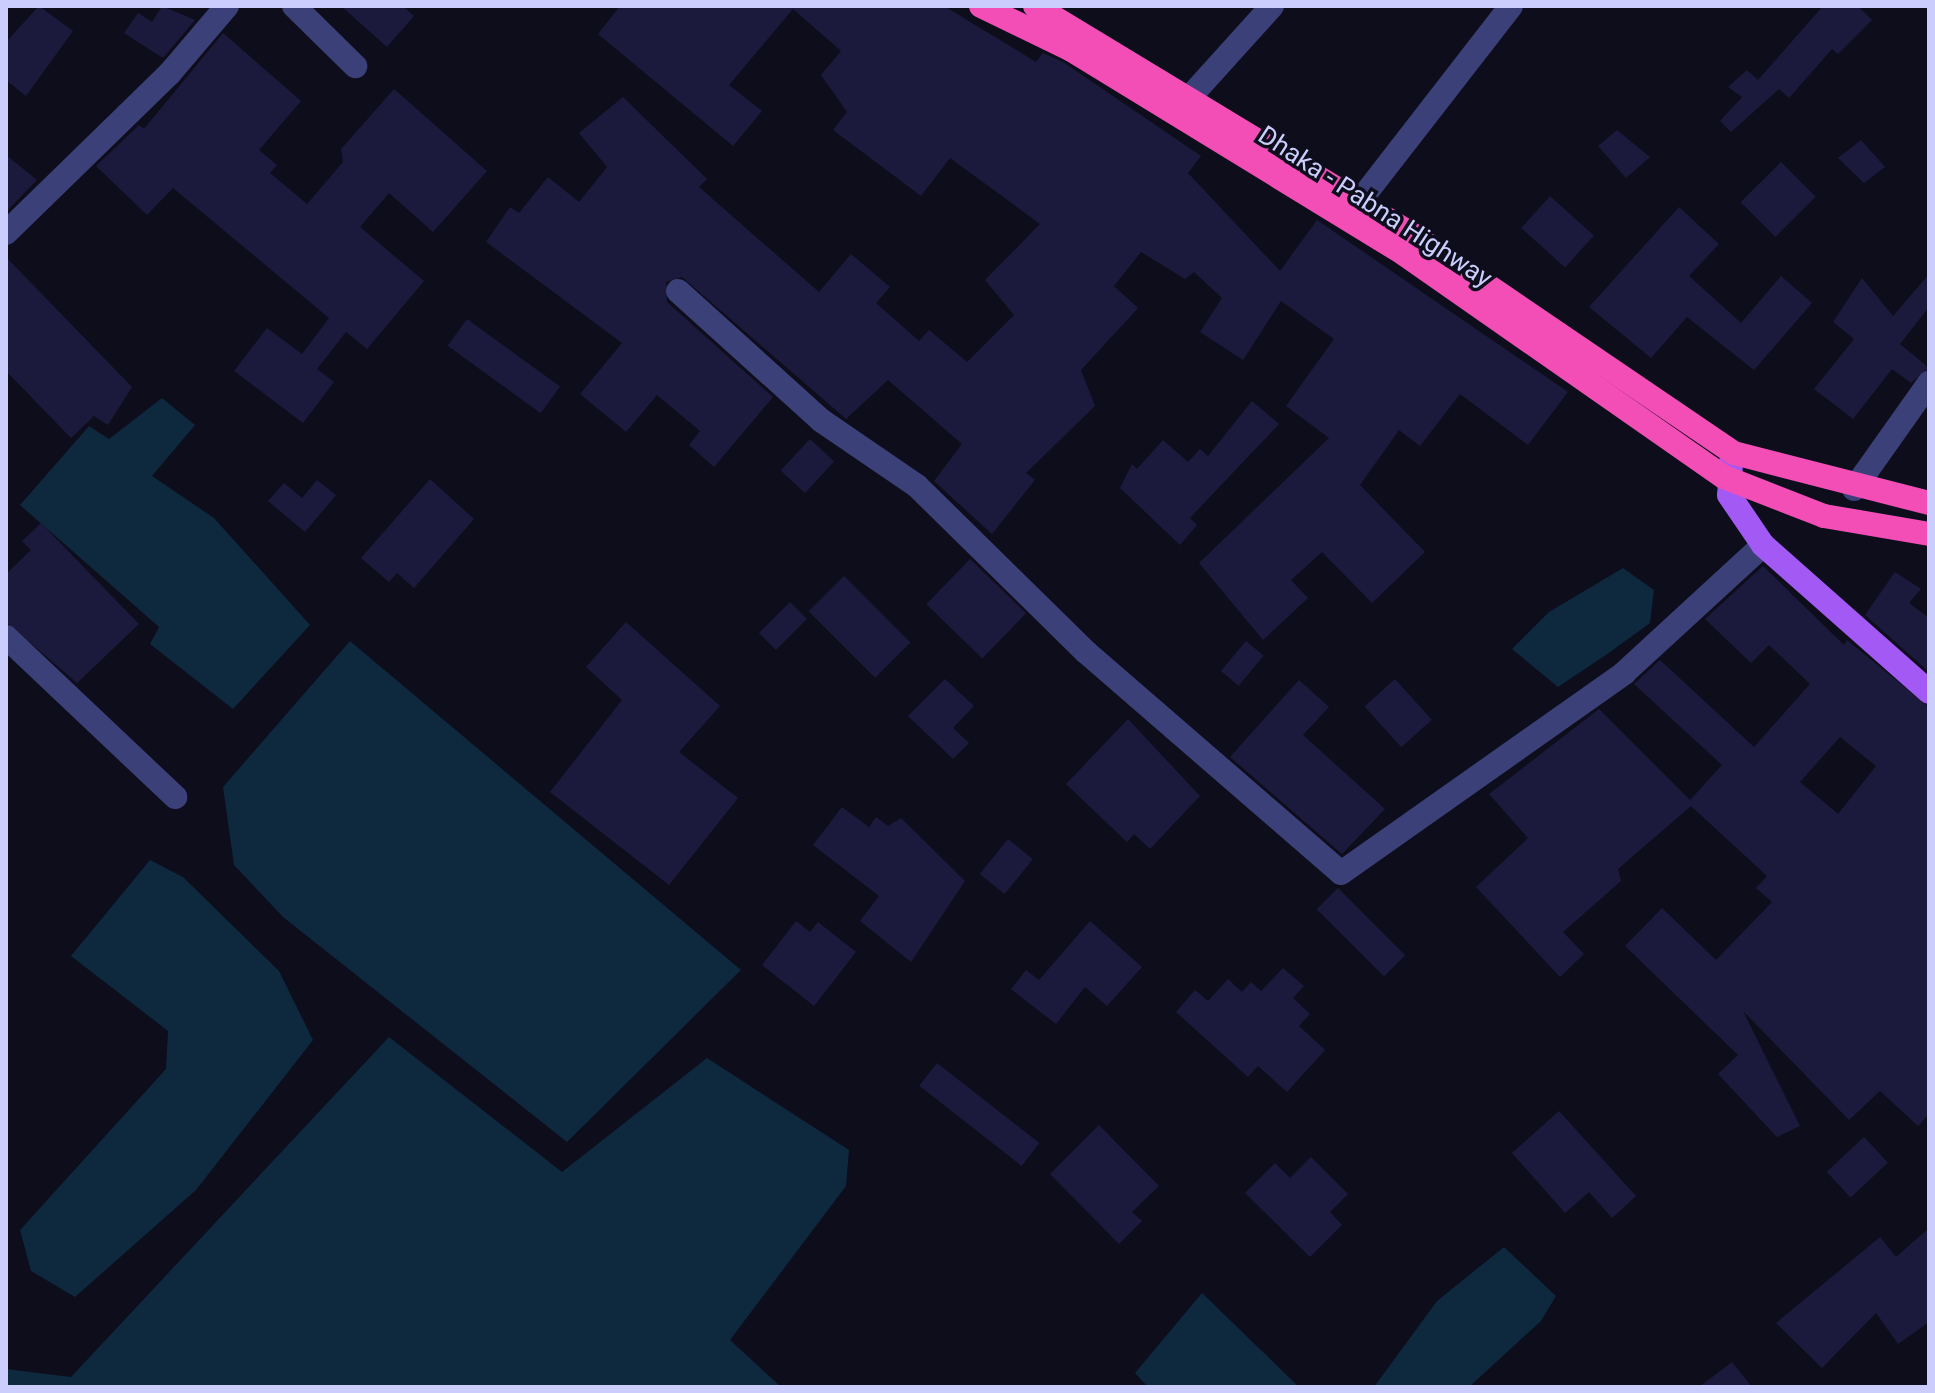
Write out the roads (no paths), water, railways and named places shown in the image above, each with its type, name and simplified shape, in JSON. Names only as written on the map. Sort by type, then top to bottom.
[{"type":"highway","name":"Dhaka - Pabna Highway","points":[[981,6],[1070,49],[1404,254],[1724,477]]},
{"type":"highway","name":"Dhaka - Pabna Highway","points":[[1035,6],[1359,202],[1734,453],[1854,489],[1929,503]]},
{"type":"highway","points":[[1724,477],[1834,519],[1929,534]]},
{"type":"main road","points":[[1724,477],[1734,453]]},
{"type":"main road","name":"Dhaka - Pabna Highway","points":[[1724,477],[1763,545],[1929,692]]},
{"type":"street","points":[[6,233],[170,73],[227,6]]},
{"type":"street","points":[[294,6],[355,66]]},
{"type":"street","points":[[1189,98],[1272,6]]},
{"type":"street","points":[[1359,202],[1511,6]]},
{"type":"street","points":[[678,291],[822,421],[917,486],[1086,652],[1341,873],[1624,673],[1763,545]]},
{"type":"street","points":[[1854,489],[1929,383]]},
{"type":"street","points":[[6,637],[175,797]]},
{"type":"water","points":[[162,398],[195,425],[152,476],[214,518],[310,625],[233,709],[150,644],[159,627],[20,505],[89,426],[109,439]]},
{"type":"water","points":[[1623,568],[1654,590],[1650,623],[1558,687],[1512,649],[1549,612]]},
{"type":"water","points":[[350,641],[741,970],[567,1142],[283,917],[234,865],[223,787]]},
{"type":"water","points":[[150,860],[183,877],[279,971],[313,1040],[196,1190],[75,1297],[31,1271],[20,1230],[166,1069],[168,1031],[71,956]]},
{"type":"water","points":[[389,1037],[562,1172],[707,1058],[849,1150],[846,1186],[730,1340],[781,1387],[6,1387],[6,1369],[71,1377]]},
{"type":"water","points":[[1504,1247],[1556,1296],[1541,1321],[1469,1387],[1374,1387],[1437,1301]]},
{"type":"water","points":[[1202,1293],[1299,1387],[1148,1387],[1135,1373]]}]
